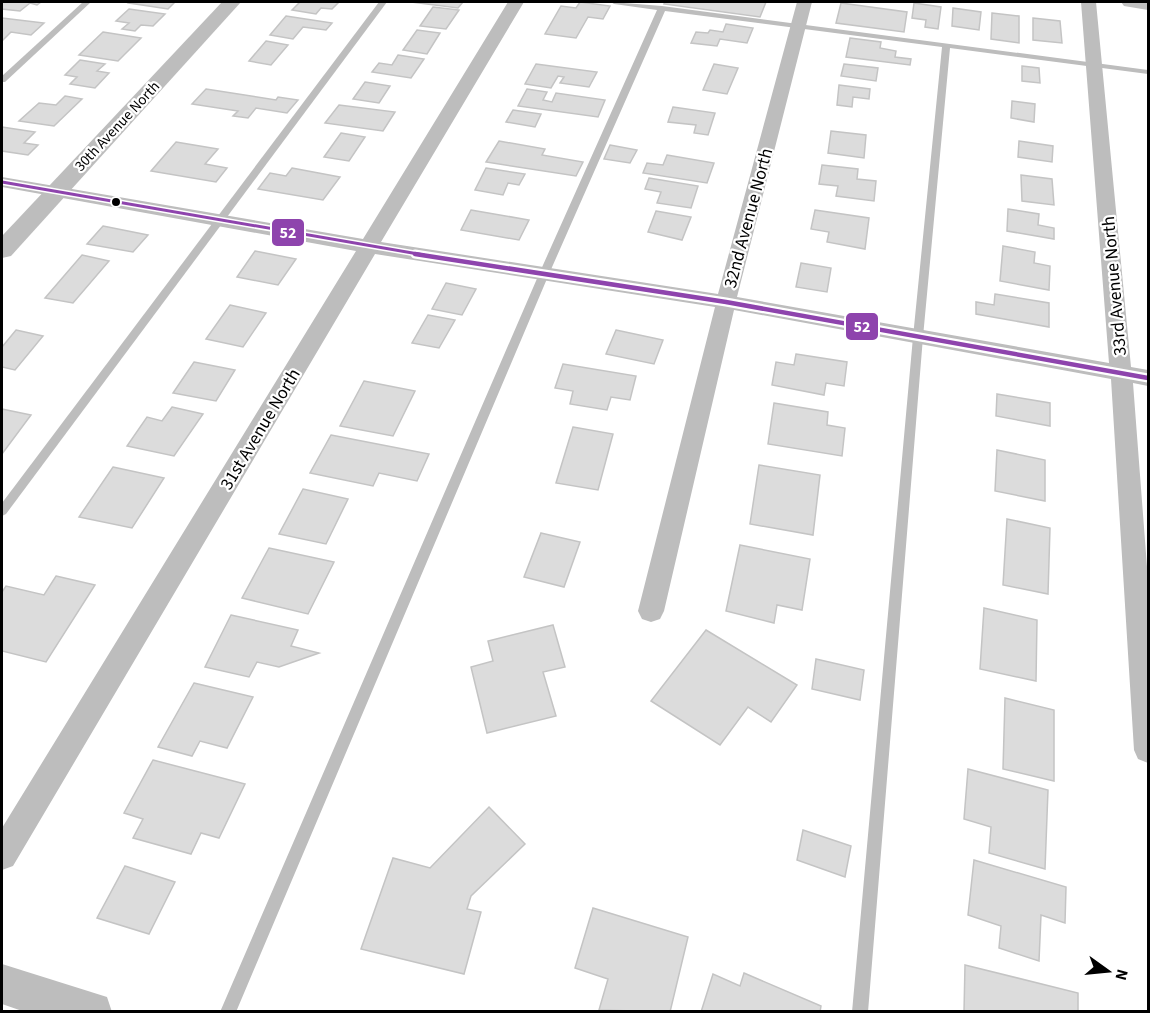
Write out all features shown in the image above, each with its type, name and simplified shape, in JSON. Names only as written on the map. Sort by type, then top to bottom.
[{"type":"main road","points":[[1131,2],[1149,4]]},
{"type":"street","name":"30th Avenue North","points":[[2,250],[232,2]]},
{"type":"street","name":"31st Avenue North","points":[[2,855],[516,2]]},
{"type":"street","name":"32nd Avenue North","points":[[651,611],[726,302],[805,2]]},
{"type":"street","name":"33rd Avenue North","points":[[1089,2],[1121,373],[1149,750]]},
{"type":"street","points":[[2,182],[370,247],[726,302],[1149,378]]},
{"type":"street","points":[[2,984],[92,1011]]},
{"type":"lane","points":[[2,80],[87,2]]},
{"type":"lane","points":[[2,511],[383,2]]},
{"type":"lane","points":[[614,2],[1149,72]]},
{"type":"lane","points":[[228,1011],[544,274],[662,8]]},
{"type":"lane","points":[[860,1011],[918,337],[946,45]]},
{"type":"building","points":[[2,2],[41,2],[37,5],[30,3],[20,11],[2,9]]},
{"type":"building","points":[[175,2],[168,9],[129,3]]},
{"type":"building","points":[[300,2],[339,2],[332,9],[321,8],[316,14],[292,10]]},
{"type":"building","points":[[411,2],[463,2],[458,8]]},
{"type":"building","points":[[580,2],[610,6],[603,19],[588,17],[576,38],[545,34],[561,6],[576,8]]},
{"type":"building","points":[[665,2],[766,2],[760,17],[664,4]]},
{"type":"building","points":[[841,3],[907,12],[904,32],[836,23]]},
{"type":"building","points":[[914,3],[941,7],[938,29],[925,27],[926,20],[912,18]]},
{"type":"building","points":[[433,7],[459,10],[446,29],[420,26]]},
{"type":"building","points":[[953,8],[981,12],[979,30],[952,26]]},
{"type":"building","points":[[129,9],[165,14],[153,26],[141,25],[135,31],[122,29],[129,23],[116,21]]},
{"type":"building","points":[[992,13],[1019,16],[1019,43],[991,39]]},
{"type":"building","points":[[286,16],[332,23],[326,30],[303,27],[293,39],[270,35]]},
{"type":"building","points":[[2,18],[44,23],[31,35],[11,32],[2,41]]},
{"type":"building","points":[[1033,18],[1060,21],[1062,43],[1033,40]]},
{"type":"building","points":[[726,24],[753,28],[747,43],[720,39],[717,46],[691,43],[696,32],[708,33],[710,30],[723,32]]},
{"type":"building","points":[[417,30],[440,33],[427,54],[403,50]]},
{"type":"building","points":[[103,32],[141,38],[118,61],[79,55]]},
{"type":"building","points":[[850,38],[881,42],[880,48],[896,51],[895,57],[911,59],[910,65],[846,57]]},
{"type":"building","points":[[266,41],[288,45],[271,65],[249,61]]},
{"type":"building","points":[[398,55],[424,59],[411,78],[372,72],[379,63],[392,65]]},
{"type":"building","points":[[80,60],[105,64],[97,71],[109,73],[95,88],[70,84],[77,77],[65,75]]},
{"type":"building","points":[[536,64],[597,72],[589,87],[560,83],[564,77],[558,76],[551,88],[525,84]]},
{"type":"building","points":[[714,64],[738,68],[727,94],[703,90]]},
{"type":"building","points":[[844,64],[878,68],[876,81],[841,76]]},
{"type":"building","points":[[1022,66],[1039,68],[1040,83],[1022,81]]},
{"type":"building","points":[[365,82],[390,86],[379,103],[353,99]]},
{"type":"building","points":[[839,85],[870,89],[869,99],[853,97],[852,107],[837,105]]},
{"type":"building","points":[[206,89],[276,100],[278,97],[298,100],[287,113],[256,108],[248,118],[233,116],[238,111],[192,104]]},
{"type":"building","points":[[527,89],[547,92],[543,100],[552,102],[556,93],[605,100],[598,117],[518,106]]},
{"type":"building","points":[[65,96],[82,99],[54,126],[19,121],[39,103],[56,105]]},
{"type":"building","points":[[1012,101],[1035,104],[1034,122],[1011,118]]},
{"type":"building","points":[[339,105],[395,112],[383,131],[325,123]]},
{"type":"building","points":[[673,107],[715,113],[708,135],[694,133],[696,125],[668,122]]},
{"type":"building","points":[[513,110],[541,114],[535,127],[506,122]]},
{"type":"building","points":[[2,127],[35,132],[24,143],[38,145],[28,155],[2,151]]},
{"type":"building","points":[[831,131],[866,135],[864,158],[828,153]]},
{"type":"building","points":[[341,133],[365,137],[349,161],[324,157]]},
{"type":"building","points":[[499,141],[545,149],[542,155],[583,162],[576,176],[486,162]]},
{"type":"building","points":[[1019,141],[1053,146],[1052,162],[1018,157]]},
{"type":"building","points":[[176,142],[218,149],[205,164],[227,168],[216,182],[151,171]]},
{"type":"building","points":[[610,145],[637,150],[630,163],[604,159]]},
{"type":"building","points":[[667,155],[714,163],[707,183],[643,173],[647,163],[663,165]]},
{"type":"building","points":[[822,165],[858,169],[857,179],[876,181],[874,201],[836,196],[838,186],[819,184]]},
{"type":"building","points":[[292,168],[340,177],[323,200],[258,189],[270,173],[286,176]]},
{"type":"building","points":[[486,168],[525,174],[519,185],[508,183],[503,195],[475,190]]},
{"type":"building","points":[[1021,175],[1052,179],[1054,205],[1022,201]]},
{"type":"building","points":[[649,178],[698,186],[691,208],[657,203],[661,192],[645,189]]},
{"type":"building","points":[[1008,209],[1039,214],[1038,225],[1054,228],[1054,239],[1007,231]]},
{"type":"building","points":[[471,210],[529,220],[519,240],[461,230]]},
{"type":"building","points":[[815,210],[869,218],[865,249],[827,242],[829,232],[811,229]]},
{"type":"building","points":[[656,211],[691,217],[682,240],[648,232]]},
{"type":"building","points":[[103,226],[148,235],[133,252],[87,244]]},
{"type":"building","points":[[1003,246],[1035,252],[1034,263],[1050,266],[1049,290],[1000,281]]},
{"type":"building","points":[[255,251],[296,259],[278,285],[237,277]]},
{"type":"building","points":[[82,255],[109,261],[73,303],[45,298]]},
{"type":"building","points":[[801,263],[831,268],[827,292],[796,287]]},
{"type":"building","points":[[446,283],[476,289],[462,315],[432,309]]},
{"type":"building","points":[[995,294],[1049,303],[1049,327],[976,314],[976,302],[994,305]]},
{"type":"building","points":[[230,305],[266,313],[243,347],[206,339]]},
{"type":"building","points":[[428,315],[455,320],[439,348],[412,343]]},
{"type":"building","points":[[16,330],[43,336],[15,370],[2,367],[2,347]]},
{"type":"building","points":[[616,330],[663,340],[654,364],[606,354]]},
{"type":"building","points":[[796,354],[847,362],[844,386],[826,383],[824,395],[772,385],[776,362],[794,365]]},
{"type":"building","points":[[194,362],[235,370],[216,401],[173,393]]},
{"type":"building","points":[[563,364],[636,376],[630,400],[611,397],[607,410],[570,404],[573,391],[555,388]]},
{"type":"building","points":[[364,381],[415,391],[393,436],[340,426]]},
{"type":"building","points":[[997,394],[1050,403],[1050,426],[996,416]]},
{"type":"building","points":[[774,403],[828,412],[827,425],[845,428],[842,456],[768,444]]},
{"type":"building","points":[[172,407],[203,414],[174,456],[127,446],[147,417],[162,421]]},
{"type":"building","points":[[2,409],[31,415],[2,454]]},
{"type":"building","points":[[573,427],[613,434],[598,490],[556,483]]},
{"type":"building","points":[[331,435],[429,454],[417,481],[379,473],[373,486],[310,473]]},
{"type":"building","points":[[997,450],[1045,460],[1045,501],[995,491]]},
{"type":"building","points":[[759,465],[820,475],[813,535],[750,524]]},
{"type":"building","points":[[113,467],[164,478],[132,528],[79,517]]},
{"type":"building","points":[[303,489],[348,499],[326,544],[279,534]]},
{"type":"building","points":[[1007,519],[1050,528],[1048,594],[1003,585]]},
{"type":"building","points":[[541,533],[580,542],[564,587],[524,577]]},
{"type":"building","points":[[740,545],[810,559],[802,610],[777,605],[774,623],[726,611]]},
{"type":"building","points":[[269,548],[334,562],[308,614],[242,598]]},
{"type":"building","points":[[56,576],[95,585],[46,662],[2,651],[2,592],[6,586],[44,595]]},
{"type":"building","points":[[984,608],[1037,620],[1036,681],[980,669]]},
{"type":"building","points":[[231,615],[298,630],[291,646],[319,653],[279,667],[257,662],[249,677],[205,667]]},
{"type":"building","points":[[553,625],[565,667],[543,672],[556,716],[487,733],[471,667],[493,661],[488,641]]},
{"type":"building","points":[[706,630],[797,685],[771,722],[748,707],[720,745],[651,701]]},
{"type":"building","points":[[816,659],[864,670],[860,700],[812,689]]},
{"type":"building","points":[[194,683],[253,697],[227,748],[200,741],[192,756],[158,747]]},
{"type":"building","points":[[1005,698],[1054,710],[1054,781],[1003,769]]},
{"type":"building","points":[[153,760],[245,784],[219,838],[201,833],[191,854],[133,838],[143,819],[124,813]]},
{"type":"building","points":[[968,769],[1048,790],[1045,869],[989,853],[991,827],[964,819]]},
{"type":"building","points":[[489,807],[525,844],[471,896],[467,909],[481,912],[464,974],[361,949],[393,858],[430,868]]},
{"type":"building","points":[[803,830],[851,846],[845,877],[797,860]]},
{"type":"building","points":[[974,860],[1066,887],[1065,923],[1041,915],[1039,961],[999,948],[1001,926],[968,915]]},
{"type":"building","points":[[125,866],[175,882],[149,934],[97,918]]},
{"type":"building","points":[[593,908],[688,937],[670,1012],[599,1010],[608,979],[575,968]]},
{"type":"building","points":[[965,965],[1078,993],[1078,1012],[964,1012]]},
{"type":"building","points":[[744,973],[821,1006],[820,1012],[701,1012],[713,974],[740,986]]},
{"type":"transit line","name":"52","points":[[2,182],[371,247],[726,302],[1148,378]]}]
